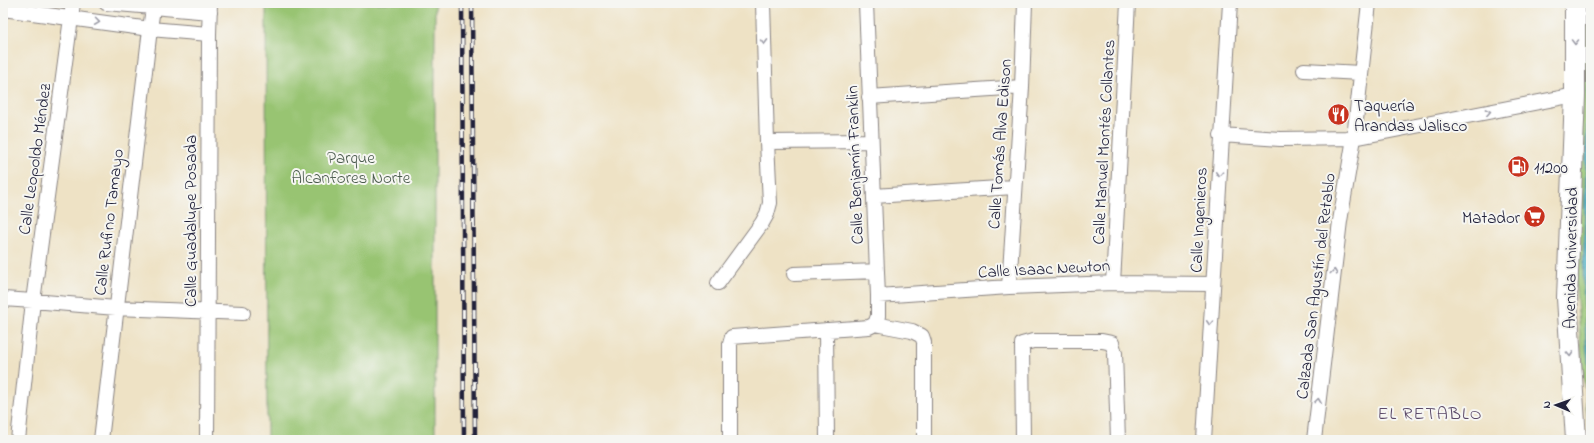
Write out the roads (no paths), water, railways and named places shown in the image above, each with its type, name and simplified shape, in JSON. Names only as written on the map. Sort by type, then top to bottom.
[{"type":"main road","name":"Avenida Universidad","points":[[1575,3],[1574,95],[1567,298],[1576,440]]},
{"type":"street","name":"Calle Leopoldo Méndez","points":[[18,440],[33,301],[73,3]]},
{"type":"street","points":[[106,3],[154,8],[210,8]]},
{"type":"street","points":[[718,283],[767,214],[770,203],[763,3]]},
{"type":"street","name":"Calle Benjamín Franklin","points":[[866,3],[878,296],[878,316],[875,324]]},
{"type":"street","name":"Calle Tomás Alva Edison","points":[[1009,287],[1014,187],[1022,87],[1025,3]]},
{"type":"street","name":"Calle Manuel Montés Collantes","points":[[1113,283],[1128,3]]},
{"type":"street","name":"Calle Ingenieros","points":[[1203,440],[1230,3]]},
{"type":"street","name":"Calzada San Agustín del Retablo","points":[[1314,440],[1340,221],[1354,138],[1369,3]]},
{"type":"street","name":"Calle Rufino Tamayo","points":[[101,440],[150,29],[154,8]]},
{"type":"street","name":"Calle Guadalupe Posada","points":[[207,440],[210,8]]},
{"type":"street","points":[[3,9],[150,29],[209,34]]},
{"type":"street","points":[[1304,70],[1361,73]]},
{"type":"street","points":[[869,97],[1022,87]]},
{"type":"street","points":[[1221,135],[1280,139],[1354,138],[1574,95]]},
{"type":"street","points":[[767,142],[871,141]]},
{"type":"street","points":[[874,196],[1014,187]]},
{"type":"street","points":[[794,274],[877,272]]},
{"type":"street","name":"Calle Isaac Newton","points":[[878,296],[1009,287],[1113,283],[1212,284]]},
{"type":"street","points":[[3,299],[116,308],[243,313]]},
{"type":"street","points":[[730,440],[730,344],[732,336],[869,327],[875,324],[912,332],[922,336],[924,342],[924,440]]},
{"type":"street","points":[[826,330],[827,440]]},
{"type":"street","points":[[1023,440],[1022,344],[1033,341],[1102,341],[1112,343],[1115,353],[1118,440]]},
{"type":"water","points":[[1591,44],[1591,389],[1586,343],[1583,286],[1587,107]]},
{"type":"railway","points":[[462,3],[464,440]]},
{"type":"railway","points":[[472,3],[475,440]]},
{"type":"place","name":"Taquería Arandas Jalisco","points":[[1338,115]]},
{"type":"place","name":"11200","points":[[1519,167]]},
{"type":"place","name":"Matador","points":[[1535,217]]},
{"type":"district","name":"EL RETABLO","points":[[1430,413]]},
{"type":"park label","name":"Parque Alcanfores Norte","points":[[351,167]]}]
